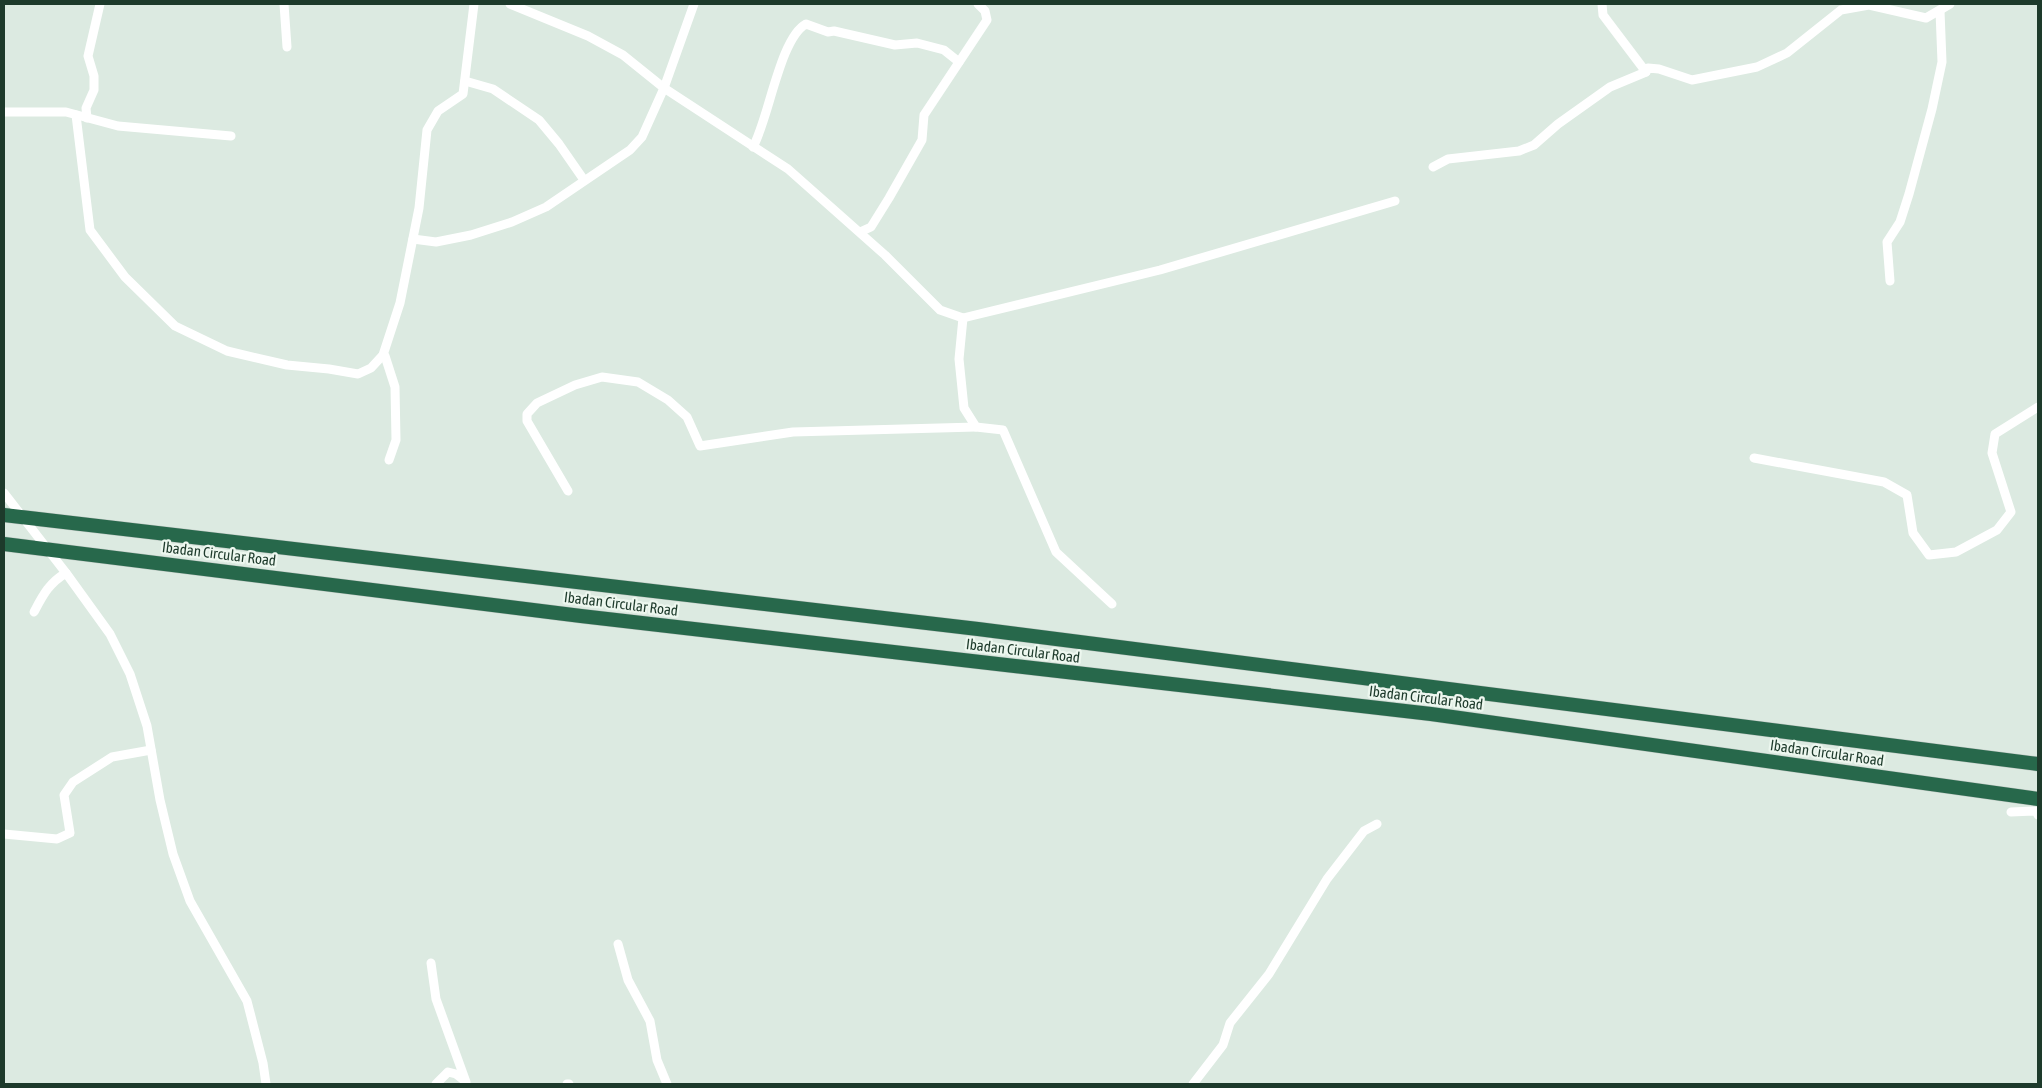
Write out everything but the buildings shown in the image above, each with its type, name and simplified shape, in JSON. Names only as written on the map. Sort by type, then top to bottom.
[{"type":"highway","name":"Ibadan Circular Road","points":[[4,515],[978,629],[2038,764]]},
{"type":"highway","name":"Ibadan Circular Road","points":[[4,544],[581,616],[1431,714],[2038,799]]},
{"type":"street","points":[[87,118],[86,108],[94,90],[94,76],[88,56],[100,4]]},
{"type":"street","points":[[284,4],[287,47]]},
{"type":"street","points":[[76,115],[90,230],[125,277],[175,326],[227,352],[287,365],[358,374],[371,368],[383,355],[400,303],[419,208],[428,130],[438,110],[463,94],[474,4]]},
{"type":"street","points":[[510,4],[588,36],[622,55],[664,88],[788,169],[860,232],[940,310],[963,318],[1160,270],[1395,201]]},
{"type":"street","points":[[413,238],[436,242],[471,235],[512,222],[546,207],[630,150],[642,137],[664,88],[694,4]]},
{"type":"street","points":[[860,232],[871,227],[910,163],[922,140],[924,115],[987,20],[985,11],[978,4]]},
{"type":"street","points":[[1602,4],[1603,15],[1646,72]]},
{"type":"street","points":[[1432,167],[1448,159],[1519,151],[1534,145],[1558,124],[1610,87],[1646,72],[1648,68],[1659,69],[1692,80],[1757,67],[1787,53],[1841,10],[1869,5],[1926,18],[1950,4]]},
{"type":"street","points":[[1890,281],[1887,242],[1900,222],[1906,204],[1932,109],[1942,62],[1940,11]]},
{"type":"street","points":[[753,147],[761,132],[788,44],[798,28],[806,24],[828,32],[842,33],[895,45],[916,42],[944,50],[959,62]]},
{"type":"street","points":[[465,81],[493,89],[539,120],[559,144],[584,180]]},
{"type":"street","points":[[4,112],[66,112],[118,126],[231,136]]},
{"type":"street","points":[[963,318],[959,360],[964,408],[976,427]]},
{"type":"street","points":[[383,355],[386,356],[395,387],[396,440],[389,460]]},
{"type":"street","points":[[568,491],[527,421],[527,414],[537,403],[575,385],[602,377],[638,382],[668,400],[687,417],[700,446],[793,432],[976,427],[1003,430],[1056,552],[1112,604]]},
{"type":"street","points":[[1754,458],[1884,482],[1907,494],[1913,533],[1929,555],[1956,552],[1997,530],[2012,512],[1992,453],[1995,434],[2038,407]]},
{"type":"street","points":[[4,493],[110,634],[130,674],[147,726],[172,854],[190,901],[247,1001],[263,1063],[266,1084]]},
{"type":"street","points":[[34,612],[45,589],[66,573]]},
{"type":"street","points":[[4,834],[57,839],[70,833],[64,795],[73,782],[112,757],[151,750]]},
{"type":"street","points":[[2011,812],[2036,811],[2038,814]]},
{"type":"street","points":[[1193,1084],[1223,1045],[1230,1023],[1269,974],[1327,879],[1364,831],[1377,824]]},
{"type":"street","points":[[618,944],[628,980],[650,1021],[658,1060],[668,1084]]},
{"type":"street","points":[[431,963],[436,999],[466,1083]]},
{"type":"street","points":[[436,1084],[448,1072],[456,1074],[466,1083]]}]
